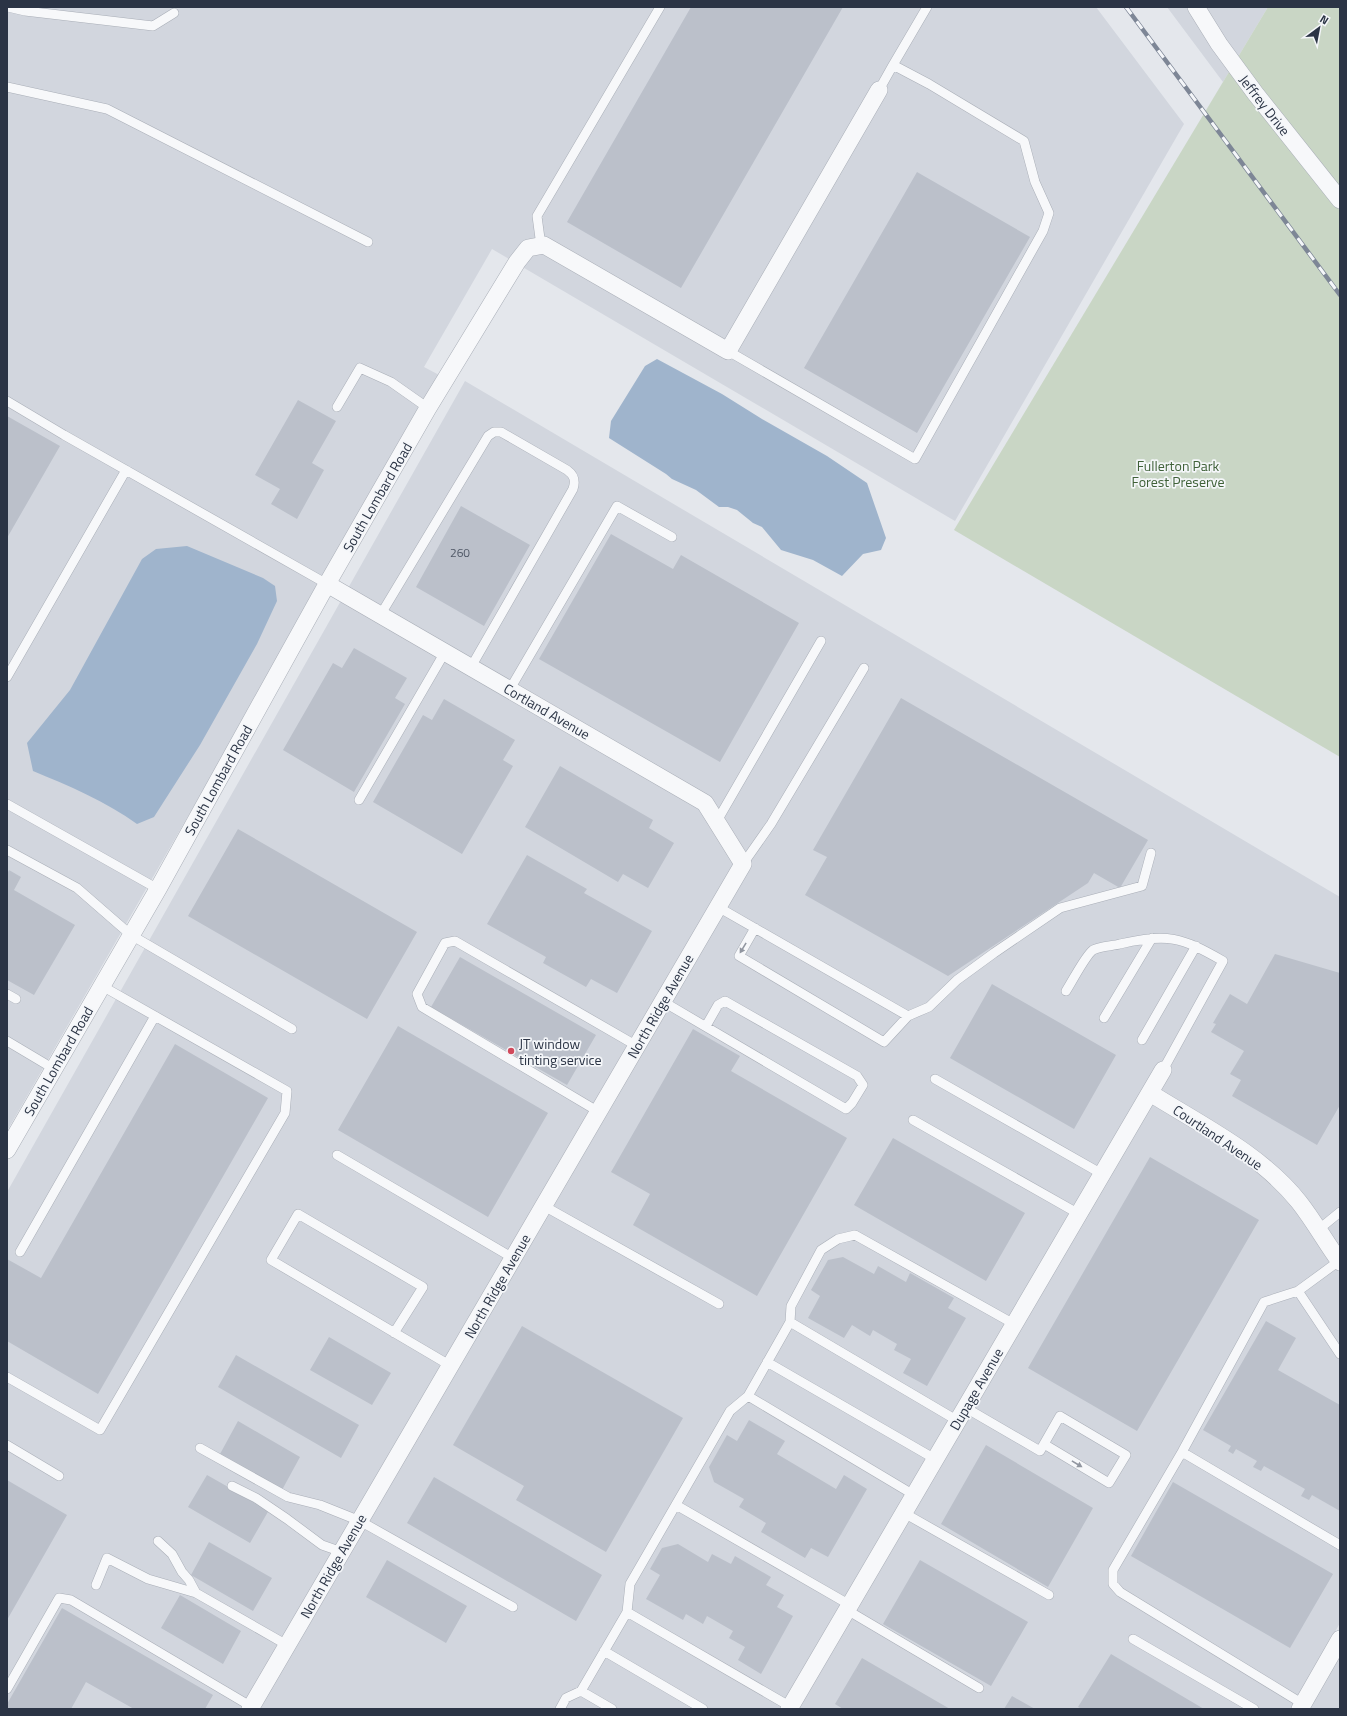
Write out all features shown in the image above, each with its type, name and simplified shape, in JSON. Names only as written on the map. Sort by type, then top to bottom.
[{"type":"street","name":"Jeffrey Drive","points":[[1196,7],[1219,44],[1255,93],[1340,200]]},
{"type":"street","points":[[541,246],[544,245],[728,352],[879,90]]},
{"type":"street","name":"South Lombard Road","points":[[7,1150],[158,889],[327,584],[428,408],[517,262],[528,248],[541,246]]},
{"type":"street","name":"Cortland Avenue","points":[[327,584],[705,803],[743,864]]},
{"type":"street","name":"North Ridge Avenue","points":[[251,1708],[743,864]]},
{"type":"street","name":"Dupage Avenue","points":[[790,1708],[1163,1070]]},
{"type":"street","name":"Courtland Avenue","points":[[1150,1093],[1241,1150],[1273,1175],[1298,1202],[1339,1262]]},
{"type":"street","points":[[1302,1706],[1340,1639]]},
{"type":"lane","points":[[8,7],[25,11],[153,26],[174,13]]},
{"type":"lane","points":[[541,246],[537,216],[660,7]]},
{"type":"lane","points":[[879,90],[927,7]]},
{"type":"lane","points":[[728,352],[915,459],[1043,231],[1049,213],[1035,182],[1024,141],[929,84],[893,65]]},
{"type":"lane","points":[[7,87],[107,109],[368,242]]},
{"type":"lane","points":[[337,407],[360,368],[390,382],[428,408]]},
{"type":"lane","points":[[7,401],[327,584]]},
{"type":"lane","points":[[381,614],[488,436],[494,432],[501,432],[567,470],[574,478],[575,483],[573,489],[470,667]]},
{"type":"lane","points":[[7,677],[126,470]]},
{"type":"lane","points":[[510,689],[617,506],[672,537]]},
{"type":"lane","points":[[717,821],[821,641]]},
{"type":"lane","points":[[359,800],[445,652]]},
{"type":"lane","points":[[743,864],[771,824],[864,668]]},
{"type":"lane","points":[[7,804],[158,889]]},
{"type":"lane","points":[[7,850],[77,888],[131,935],[292,1029]]},
{"type":"lane","points":[[755,928],[739,956],[884,1042],[908,1016],[929,1007],[957,980],[1060,908],[1142,886],[1151,853]]},
{"type":"lane","points":[[718,907],[908,1016]]},
{"type":"lane","points":[[1104,1018],[1152,938]]},
{"type":"lane","points":[[1066,991],[1094,950],[1152,938],[1172,938],[1196,946],[1223,962],[1163,1070]]},
{"type":"lane","points":[[599,1112],[422,1007],[416,994],[446,943],[455,941],[637,1046]]},
{"type":"lane","points":[[1142,1040],[1196,946]]},
{"type":"lane","points":[[7,1377],[100,1430],[285,1113],[287,1091],[102,986]]},
{"type":"lane","points":[[7,994],[16,999]]},
{"type":"lane","points":[[662,1001],[846,1109],[852,1103],[863,1086],[857,1076],[725,1001],[718,1005],[706,1026]]},
{"type":"lane","points":[[20,1252],[155,1016]]},
{"type":"lane","points":[[7,1041],[54,1069]]},
{"type":"lane","points":[[935,1079],[1102,1174]]},
{"type":"lane","points":[[913,1120],[1079,1214]]},
{"type":"lane","points":[[337,1154],[513,1258]]},
{"type":"lane","points":[[544,1206],[719,1304]]},
{"type":"lane","points":[[1318,1230],[1340,1212]]},
{"type":"lane","points":[[394,1333],[423,1287],[298,1214],[271,1260],[394,1333],[451,1366]]},
{"type":"lane","points":[[560,1709],[566,1698],[581,1691],[627,1612],[630,1584],[730,1411],[748,1396],[790,1322],[791,1306],[821,1250],[838,1240],[855,1235],[1014,1324]]},
{"type":"lane","points":[[1302,1706],[1120,1592],[1113,1584],[1113,1570],[1182,1452],[1264,1302],[1298,1291],[1339,1262]]},
{"type":"lane","points":[[1298,1291],[1340,1354]]},
{"type":"lane","points":[[790,1322],[962,1414],[1040,1451],[1044,1444],[1060,1416],[1126,1455],[1109,1483],[1044,1444]]},
{"type":"lane","points":[[767,1362],[935,1459]]},
{"type":"lane","points":[[748,1396],[914,1495]]},
{"type":"lane","points":[[7,1445],[59,1476]]},
{"type":"lane","points":[[200,1448],[288,1497],[320,1505],[360,1521],[513,1607]]},
{"type":"lane","points":[[1182,1452],[1340,1545]]},
{"type":"lane","points":[[232,1486],[256,1498],[288,1518],[322,1545],[342,1552]]},
{"type":"lane","points":[[676,1505],[979,1688]]},
{"type":"lane","points":[[904,1512],[1049,1595]]},
{"type":"lane","points":[[158,1541],[172,1554],[196,1593]]},
{"type":"lane","points":[[96,1585],[107,1558],[148,1579],[196,1593],[287,1645]]},
{"type":"lane","points":[[7,1688],[59,1598],[71,1600],[251,1708]]},
{"type":"lane","points":[[627,1612],[790,1708]]},
{"type":"lane","points":[[1133,1639],[1254,1709]]},
{"type":"lane","points":[[604,1651],[703,1709]]},
{"type":"lane","points":[[581,1691],[612,1709]]},
{"type":"shaded area","points":[[7,7],[1096,7],[1184,124],[955,521],[492,249],[424,367],[441,376],[7,1131]]},
{"type":"shaded area","points":[[1167,7],[1268,7],[1223,82]]},
{"type":"shaded area","points":[[465,381],[1340,897],[1340,1623],[1291,1709],[7,1709],[7,1192]]},
{"type":"shaded area","points":[[1340,1649],[1340,1709],[1304,1709]]},
{"type":"green space","name":"Fullerton Park Forest Preserve","points":[[1268,7],[1340,7],[1340,757],[954,530]]},
{"type":"water","points":[[657,359],[722,394],[827,456],[867,483],[886,538],[881,550],[863,554],[842,576],[813,560],[781,550],[762,527],[753,523],[737,510],[728,507],[719,507],[696,490],[672,479],[609,438],[611,421],[645,366]]},
{"type":"water","points":[[187,546],[263,578],[275,586],[277,601],[257,644],[200,745],[154,817],[137,824],[100,801],[33,771],[27,743],[70,690],[142,559],[156,549]]},
{"type":"building","points":[[691,7],[843,7],[681,288],[567,222]]},
{"type":"building","points":[[917,172],[1030,237],[917,433],[804,368]]},
{"type":"building","points":[[298,400],[336,421],[312,463],[324,470],[297,519],[271,504],[280,489],[255,475]]},
{"type":"building","points":[[7,416],[60,446],[7,538]]},
{"type":"building","points":[[461,506],[530,545],[484,626],[416,587]]},
{"type":"building","points":[[611,534],[673,569],[681,555],[799,623],[720,762],[539,659]]},
{"type":"building","points":[[354,648],[407,678],[395,698],[405,704],[354,792],[283,750],[333,663],[342,668]]},
{"type":"building","points":[[901,698],[1148,840],[1120,888],[1094,873],[1088,883],[948,976],[805,895],[827,857],[813,850]]},
{"type":"building","points":[[444,699],[515,740],[503,760],[513,766],[462,854],[373,802],[423,715],[432,720]]},
{"type":"building","points":[[560,766],[653,820],[649,828],[674,843],[648,888],[623,874],[618,882],[525,827]]},
{"type":"building","points":[[238,829],[417,932],[367,1019],[188,916]]},
{"type":"building","points":[[527,855],[587,889],[584,893],[652,931],[617,993],[591,979],[586,987],[543,963],[546,957],[487,924]]},
{"type":"building","points":[[9,870],[21,877],[14,890],[75,925],[34,995],[7,980],[7,874]]},
{"type":"building","points":[[1275,954],[1340,973],[1340,1105],[1317,1145],[1232,1096],[1241,1080],[1230,1074],[1244,1051],[1211,1032],[1216,1024],[1213,1023],[1230,994],[1247,1004]]},
{"type":"building","points":[[460,957],[596,1035],[567,1085],[431,1007]]},
{"type":"building","points":[[992,984],[1116,1055],[1074,1129],[950,1058]]},
{"type":"building","points":[[398,1026],[548,1113],[488,1217],[338,1130]]},
{"type":"building","points":[[693,1029],[740,1056],[731,1071],[847,1138],[757,1296],[633,1225],[650,1194],[611,1172]]},
{"type":"building","points":[[175,1044],[268,1098],[98,1394],[7,1341],[7,1259],[41,1278]]},
{"type":"building","points":[[893,1138],[1025,1213],[986,1281],[854,1205]]},
{"type":"building","points":[[1150,1157],[1259,1220],[1137,1431],[1028,1368]]},
{"type":"building","points":[[843,1257],[874,1274],[878,1266],[906,1282],[910,1273],[954,1298],[948,1308],[966,1318],[927,1386],[903,1373],[911,1359],[894,1350],[897,1344],[873,1330],[870,1336],[852,1325],[844,1338],[808,1318],[820,1296],[811,1290],[828,1260]]},
{"type":"building","points":[[1266,1321],[1296,1338],[1278,1370],[1340,1405],[1340,1511],[1312,1495],[1309,1500],[1301,1496],[1305,1489],[1264,1466],[1261,1471],[1253,1467],[1257,1461],[1236,1449],[1233,1454],[1228,1451],[1231,1446],[1203,1430]]},
{"type":"building","points":[[522,1326],[683,1418],[606,1552],[516,1500],[524,1486],[453,1445]]},
{"type":"building","points":[[329,1337],[391,1373],[372,1405],[310,1370]]},
{"type":"building","points":[[236,1355],[359,1425],[341,1458],[218,1387]]},
{"type":"building","points":[[749,1420],[785,1441],[777,1454],[836,1489],[844,1475],[867,1489],[828,1557],[811,1548],[805,1558],[761,1532],[766,1523],[739,1507],[744,1499],[714,1482],[709,1467],[727,1435],[737,1441]]},
{"type":"building","points":[[238,1421],[300,1457],[282,1490],[220,1454]]},
{"type":"building","points":[[986,1445],[1093,1508],[1048,1587],[941,1524]]},
{"type":"building","points":[[207,1475],[269,1510],[250,1543],[188,1507]]},
{"type":"building","points":[[434,1477],[602,1575],[576,1621],[407,1523]]},
{"type":"building","points":[[7,1480],[67,1515],[7,1620]]},
{"type":"building","points":[[1173,1482],[1333,1574],[1290,1648],[1131,1556]]},
{"type":"building","points":[[209,1542],[272,1578],[253,1611],[191,1575]]},
{"type":"building","points":[[678,1544],[708,1562],[712,1554],[731,1564],[735,1556],[771,1577],[766,1585],[784,1595],[777,1607],[793,1616],[761,1674],[738,1660],[745,1647],[729,1638],[733,1631],[707,1616],[703,1624],[686,1614],[683,1620],[646,1599],[660,1575],[650,1569],[662,1548]]},
{"type":"building","points":[[387,1560],[467,1606],[446,1643],[366,1597]]},
{"type":"building","points":[[920,1560],[1028,1622],[991,1686],[883,1624]]},
{"type":"building","points":[[180,1595],[241,1631],[223,1664],[161,1628]]},
{"type":"building","points":[[62,1608],[213,1695],[205,1709],[134,1709],[86,1682],[71,1709],[7,1709],[7,1704]]},
{"type":"building","points":[[1111,1654],[1204,1709],[1082,1709],[1078,1707]]},
{"type":"building","points":[[862,1658],[950,1709],[843,1709],[835,1704]]},
{"type":"building","points":[[1012,1696],[1035,1709],[1004,1709]]},
{"type":"railway","points":[[1126,7],[1340,295]]},
{"type":"place","name":"JT window tinting service","points":[[511,1051]]}]
